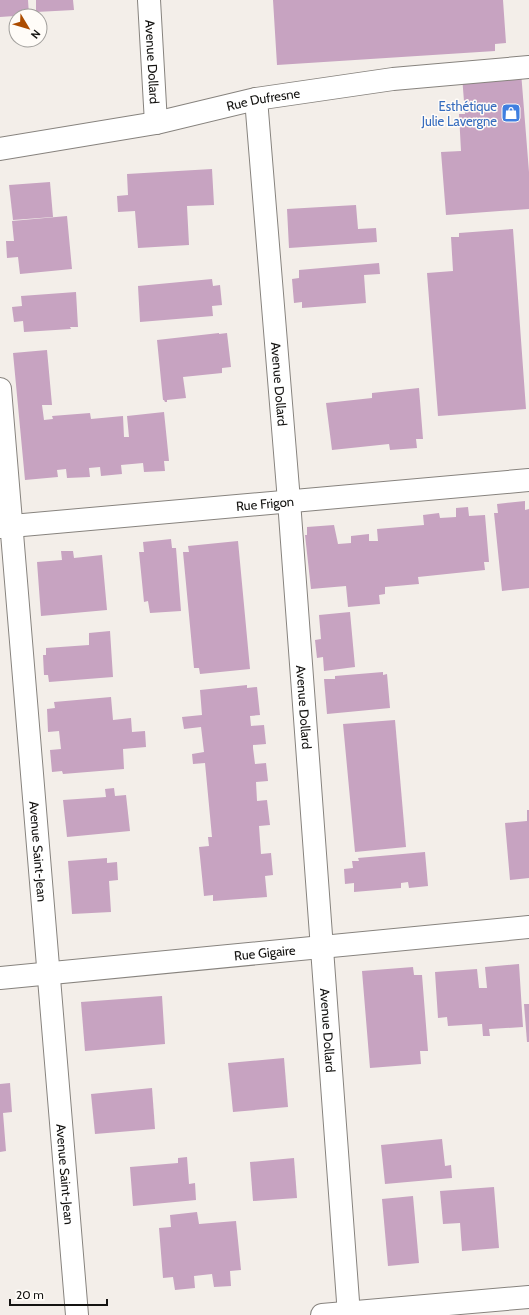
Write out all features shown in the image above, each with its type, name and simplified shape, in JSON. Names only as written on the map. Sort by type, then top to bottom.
[{"type":"street","name":"Avenue Dollard","points":[[149,0],[156,123]]},
{"type":"street","name":"Rue Dufresne","points":[[0,149],[156,123],[256,99],[393,79],[529,67]]},
{"type":"street","name":"Avenue Dollard","points":[[256,99],[289,501],[349,1314]]},
{"type":"street","name":"Avenue Saint-Jean","points":[[0,389],[6,526],[48,973],[77,1315]]},
{"type":"street","name":"Rue Frigon","points":[[6,526],[529,480]]},
{"type":"street","name":"Rue Gigaire","points":[[0,978],[529,927]]},
{"type":"street","points":[[322,1315],[349,1314],[529,1297]]},
{"type":"building","points":[[0,0],[28,0],[29,8],[8,8],[8,16],[0,17]]},
{"type":"building","points":[[36,0],[73,0],[74,10],[48,11],[48,8],[36,8]]},
{"type":"building","points":[[273,0],[503,0],[506,43],[495,44],[495,51],[277,65]]},
{"type":"building","points":[[521,72],[529,172],[529,209],[446,215],[441,152],[461,151],[459,114],[465,114],[462,76]]},
{"type":"building","points":[[212,169],[214,205],[187,206],[189,245],[138,248],[135,211],[118,212],[117,196],[128,195],[127,174]]},
{"type":"building","points":[[50,182],[53,217],[13,220],[9,185]]},
{"type":"building","points":[[356,205],[358,229],[376,228],[377,242],[289,248],[287,209]]},
{"type":"building","points":[[67,216],[72,269],[20,274],[18,257],[7,258],[6,241],[14,241],[12,221]]},
{"type":"building","points":[[513,229],[526,409],[438,416],[427,273],[453,271],[451,237],[459,237],[459,233]]},
{"type":"building","points":[[379,263],[380,274],[364,275],[366,303],[302,308],[302,302],[294,303],[292,279],[299,278],[299,270]]},
{"type":"building","points":[[212,279],[213,286],[220,285],[222,305],[212,306],[213,316],[140,322],[138,286]]},
{"type":"building","points":[[76,292],[78,327],[70,327],[71,329],[24,332],[23,321],[14,322],[12,307],[22,306],[21,296]]},
{"type":"building","points":[[227,333],[231,367],[222,368],[222,373],[183,377],[186,398],[167,400],[167,402],[165,402],[163,400],[157,340]]},
{"type":"building","points":[[47,350],[52,405],[42,405],[44,420],[53,419],[52,416],[90,413],[91,419],[123,416],[124,437],[129,437],[127,416],[164,412],[169,461],[164,461],[165,471],[144,472],[143,463],[121,465],[122,474],[101,476],[100,467],[89,468],[90,477],[67,478],[66,469],[57,470],[58,477],[25,480],[13,353]]},
{"type":"building","points":[[419,388],[423,439],[416,439],[417,448],[390,450],[389,444],[332,450],[326,403],[372,398],[372,393]]},
{"type":"building","points":[[525,501],[525,510],[529,509],[529,588],[502,591],[494,513],[498,513],[497,504]]},
{"type":"building","points":[[468,507],[469,516],[485,515],[489,562],[484,562],[485,570],[418,577],[419,584],[385,587],[385,594],[379,595],[380,604],[348,607],[346,586],[311,589],[305,535],[307,535],[307,527],[334,525],[338,544],[351,543],[351,536],[369,534],[369,541],[378,541],[377,529],[424,525],[423,515],[439,513],[440,518],[456,517],[456,508]]},
{"type":"building","points":[[171,539],[172,548],[176,548],[181,611],[150,613],[148,601],[144,602],[139,552],[144,552],[143,542]]},
{"type":"building","points":[[238,541],[250,669],[200,674],[199,668],[194,668],[183,552],[189,552],[188,546]]},
{"type":"building","points":[[61,551],[73,551],[74,558],[102,555],[107,610],[41,616],[37,562],[62,560]]},
{"type":"building","points":[[350,612],[355,667],[324,671],[323,657],[317,658],[315,640],[321,639],[319,615]]},
{"type":"building","points":[[110,631],[113,677],[49,682],[48,675],[44,675],[43,655],[46,655],[46,648],[89,645],[89,633]]},
{"type":"building","points":[[383,672],[383,675],[387,674],[390,708],[327,714],[324,679],[335,679],[335,676]]},
{"type":"building","points":[[247,685],[247,688],[257,687],[260,715],[250,716],[251,726],[264,725],[266,744],[253,745],[253,748],[255,764],[266,763],[268,781],[256,782],[257,801],[267,800],[270,825],[259,826],[261,854],[271,853],[273,875],[265,876],[267,897],[213,901],[213,895],[204,896],[199,847],[209,846],[208,837],[212,837],[205,763],[193,764],[192,754],[204,752],[201,727],[184,729],[182,717],[202,715],[200,690]]},
{"type":"building","points":[[111,697],[113,720],[131,718],[132,732],[145,731],[146,747],[123,749],[124,769],[63,774],[62,771],[52,772],[50,750],[61,749],[59,731],[48,732],[47,709],[55,708],[54,702]]},
{"type":"building","points":[[395,720],[406,847],[355,852],[343,724]]},
{"type":"building","points":[[114,788],[115,796],[126,795],[130,831],[67,837],[63,800],[106,797],[105,789]]},
{"type":"building","points":[[527,810],[529,810],[529,878],[510,880],[505,823],[527,821]]},
{"type":"building","points":[[425,852],[428,886],[409,888],[408,882],[401,883],[401,888],[354,892],[354,883],[345,884],[344,869],[353,868],[352,861],[359,861],[358,858]]},
{"type":"building","points":[[107,858],[107,863],[117,862],[118,880],[109,881],[111,912],[72,914],[68,861]]},
{"type":"building","points":[[519,964],[523,1027],[489,1029],[490,1036],[483,1036],[482,1024],[448,1026],[447,1017],[438,1018],[435,972],[477,969],[479,988],[487,988],[485,967]]},
{"type":"building","points":[[413,967],[414,975],[422,975],[428,1051],[420,1051],[421,1064],[370,1068],[362,971]]},
{"type":"building","points":[[162,996],[165,1044],[85,1051],[81,1002]]},
{"type":"building","points":[[524,1004],[529,1004],[529,1042],[527,1042]]},
{"type":"building","points":[[284,1058],[288,1107],[233,1112],[228,1063]]},
{"type":"building","points":[[10,1083],[12,1112],[3,1113],[6,1151],[0,1152],[0,1084]]},
{"type":"building","points":[[152,1088],[155,1129],[95,1134],[91,1094]]},
{"type":"building","points":[[442,1139],[445,1166],[451,1165],[452,1178],[385,1184],[381,1145]]},
{"type":"building","points":[[187,1157],[189,1184],[195,1183],[196,1200],[133,1206],[130,1167],[178,1163],[178,1158]]},
{"type":"building","points":[[294,1158],[297,1198],[253,1201],[250,1162]]},
{"type":"building","points":[[494,1187],[499,1248],[462,1251],[460,1223],[443,1224],[440,1191]]},
{"type":"building","points":[[413,1196],[419,1263],[388,1266],[382,1199]]},
{"type":"building","points":[[197,1212],[199,1224],[236,1221],[241,1270],[230,1271],[231,1286],[214,1287],[212,1274],[194,1276],[195,1288],[175,1290],[173,1277],[163,1278],[159,1228],[171,1227],[170,1215]]},
{"type":"place","name":"Esthétique Julie Lavergne","points":[[511,113]]}]
